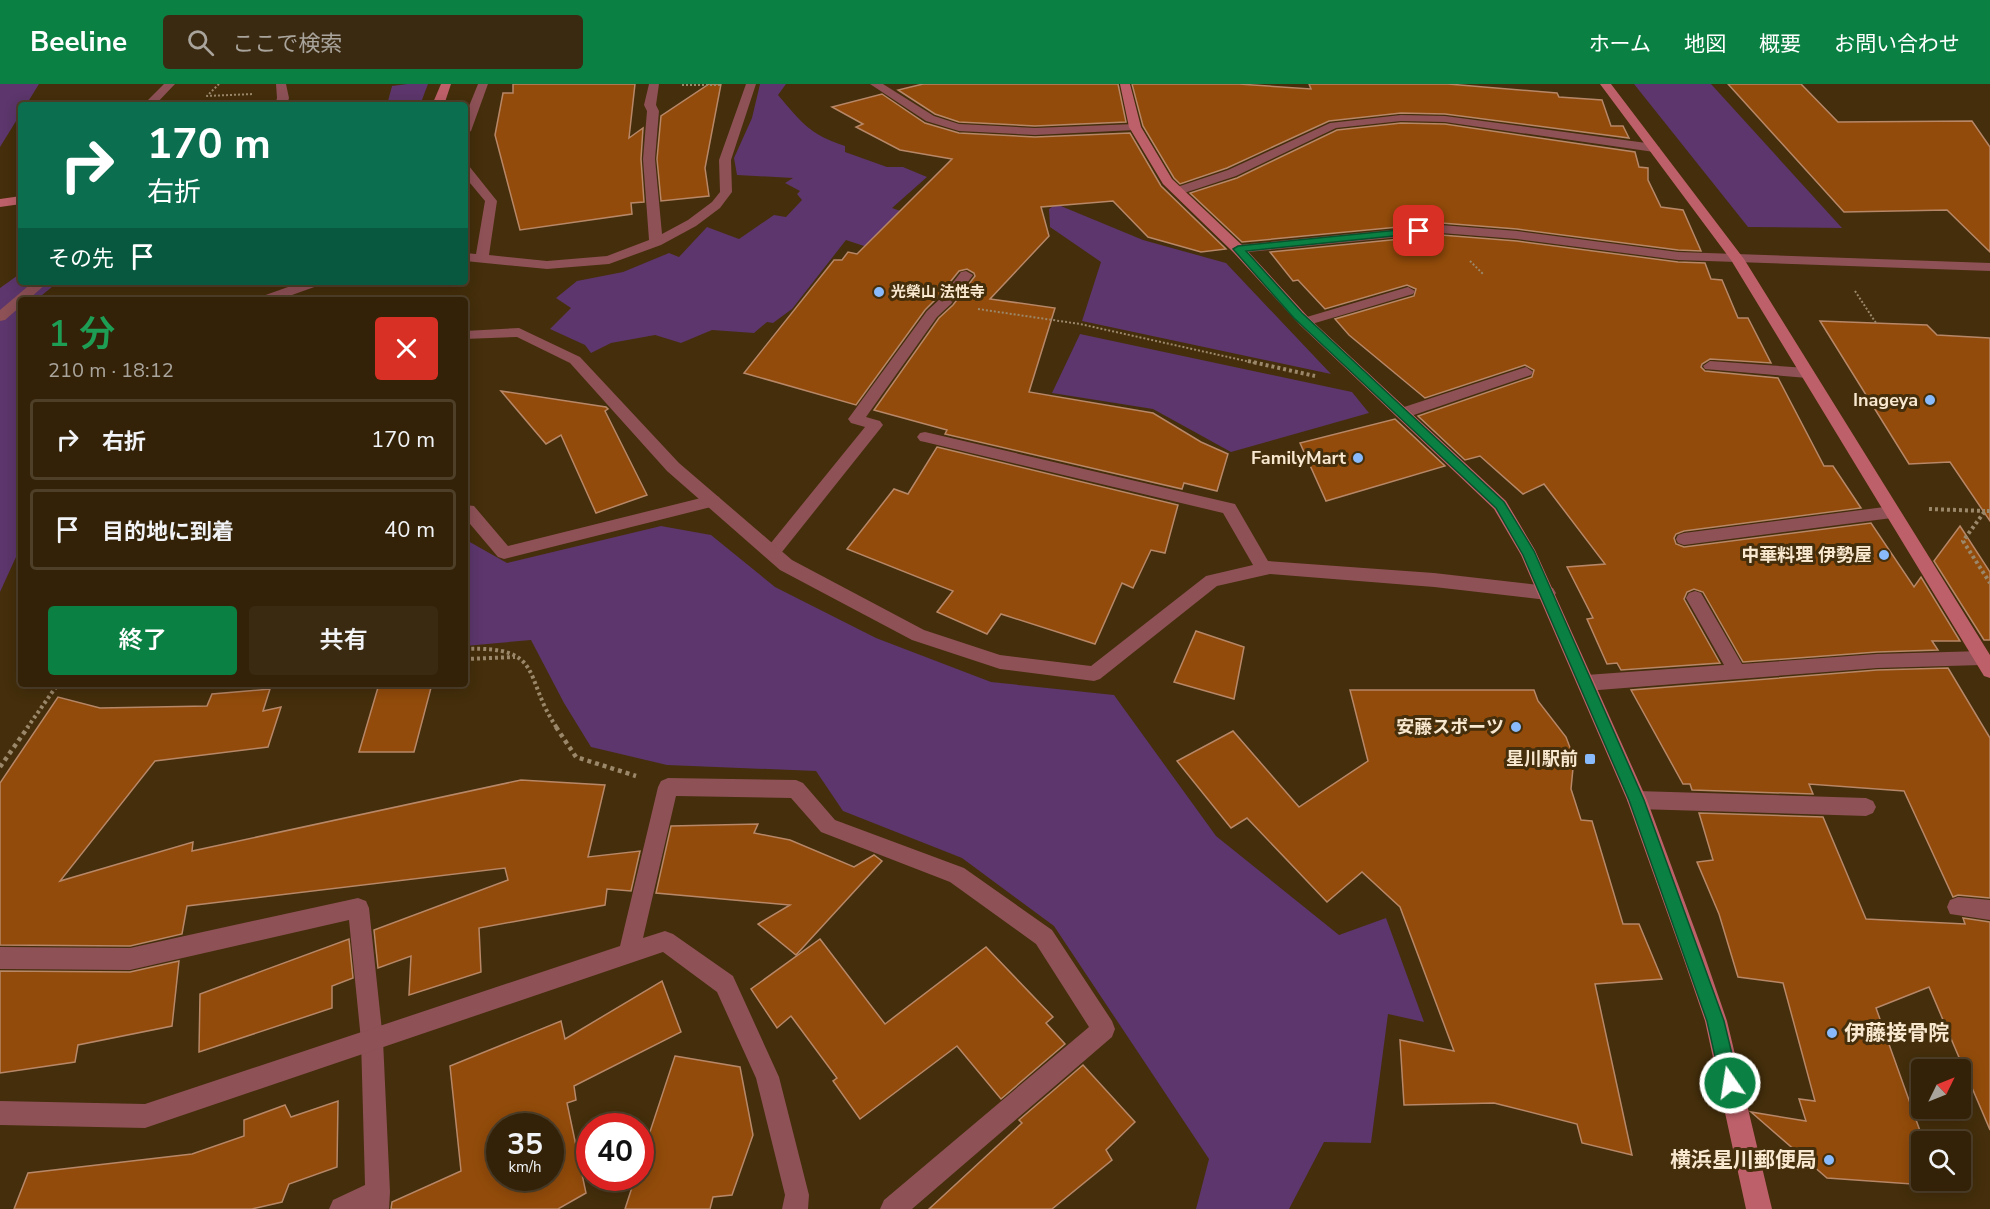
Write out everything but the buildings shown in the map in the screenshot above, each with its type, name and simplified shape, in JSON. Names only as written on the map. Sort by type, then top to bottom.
[{"type":"street","points":[[152,102],[170,84]]},
{"type":"street","points":[[439,102],[447,84]]},
{"type":"street","points":[[469,108],[483,84]]},
{"type":"street","points":[[654,84],[650,105],[656,109],[649,159],[657,242]]},
{"type":"street","points":[[468,257],[547,265],[609,260],[657,242],[692,223],[716,205],[726,192],[725,160],[751,84]]},
{"type":"street","points":[[875,84],[936,121],[964,128],[1005,130],[1136,127]]},
{"type":"street","points":[[1125,84],[1136,127],[1167,181],[1238,249],[1305,322],[1500,505],[1529,554],[1637,800],[1716,1021],[1759,1209]]},
{"type":"street","points":[[1605,84],[1737,258],[1986,664]]},
{"type":"street","points":[[281,102],[282,87]]},
{"type":"street","points":[[1178,191],[1232,173],[1334,125],[1401,118],[1445,119],[1653,148]]},
{"type":"street","points":[[468,174],[491,201],[482,258]]},
{"type":"street","points":[[0,203],[18,200]]},
{"type":"street","points":[[1238,249],[1441,229],[1517,235],[1678,256],[1990,267]]},
{"type":"street","points":[[772,553],[875,425],[856,419],[898,360],[966,275]]},
{"type":"street","points":[[23,297],[37,285]]},
{"type":"street","points":[[272,297],[306,285]]},
{"type":"street","points":[[1305,322],[1408,291]]},
{"type":"street","points":[[0,317],[18,302]]},
{"type":"street","points":[[468,335],[519,332],[575,360],[673,467],[786,565],[918,635],[1000,662],[1094,674],[1212,581],[1269,567],[1434,580],[1547,593]]},
{"type":"street","points":[[1710,366],[1807,373]]},
{"type":"street","points":[[1403,413],[1526,372]]},
{"type":"street","points":[[925,437],[1229,508],[1264,569]]},
{"type":"street","points":[[468,510],[504,553],[713,501]]},
{"type":"street","points":[[1684,539],[1892,512]]},
{"type":"street","points":[[1695,598],[1737,671]]},
{"type":"street","points":[[1586,683],[1877,661],[1986,664]]},
{"type":"street","points":[[628,953],[668,787],[796,789],[828,826],[957,875],[1044,937],[1104,1029],[893,1209]]},
{"type":"street","points":[[1637,800],[1866,807]]},
{"type":"street","points":[[0,958],[130,959],[358,908],[372,1040],[377,1200],[342,1209]]},
{"type":"street","points":[[1958,908],[1990,910]]},
{"type":"street","points":[[0,1113],[145,1116],[665,941],[724,984],[767,1077],[797,1195],[795,1209]]},
{"type":"path","points":[[219,84],[207,96],[237,96],[282,87]]},
{"type":"path","points":[[678,86],[721,85]]},
{"type":"path","points":[[1854,290],[1876,323]]},
{"type":"path","points":[[942,305],[1080,324],[1320,377]]},
{"type":"path","points":[[1924,508],[1987,511]]},
{"type":"path","points":[[1987,511],[1963,541],[1990,583]]},
{"type":"path","points":[[468,649],[492,648],[520,657],[529,668],[546,713],[576,757],[668,787]]},
{"type":"path","points":[[468,659],[520,657]]},
{"type":"path","points":[[0,768],[56,687]]},
{"type":"shaded area","points":[[0,84],[39,84],[28,102],[18,102],[18,118],[0,147]]},
{"type":"shaded area","points":[[428,84],[421,102],[388,102],[392,86]]},
{"type":"shaded area","points":[[760,84],[786,84],[778,95],[814,132],[845,146],[845,152],[887,167],[903,167],[927,177],[892,208],[923,219],[888,254],[846,240],[792,309],[773,323],[767,322],[754,333],[712,330],[681,343],[655,335],[611,343],[591,353],[585,345],[550,329],[571,308],[556,298],[577,281],[623,272],[669,253],[679,257],[707,227],[739,239],[774,215],[786,217],[802,200],[797,194],[800,191],[785,183],[793,178],[737,175],[734,158],[752,118]]},
{"type":"shaded area","points":[[1634,84],[1711,84],[1842,228],[1748,227]]},
{"type":"shaded area","points":[[1056,204],[1143,240],[1226,263],[1331,374],[1082,321],[1101,262],[1050,227],[1049,209]]},
{"type":"shaded area","points":[[18,275],[18,285],[54,285],[40,297],[18,297],[18,553],[0,592],[0,288]]},
{"type":"shaded area","points":[[1080,334],[1352,392],[1369,413],[1231,452],[1153,409],[1052,393]]},
{"type":"shaded area","points":[[661,526],[711,535],[775,587],[876,638],[991,682],[1114,695],[1216,836],[1339,935],[1386,918],[1424,1022],[1388,1014],[1371,1143],[1324,1142],[1289,1209],[1196,1209],[1209,1159],[1054,926],[962,858],[843,811],[816,771],[667,765],[591,747],[564,703],[531,640],[468,646],[468,541],[507,563]]},
{"type":"place","name":"光榮山 法性寺","points":[[879,292]]},
{"type":"place","name":"Inageya","points":[[1930,400]]},
{"type":"place","name":"FamilyMart","points":[[1358,458]]},
{"type":"place","name":"中華料理 伊勢屋","points":[[1884,555]]},
{"type":"place","name":"安藤スポーツ","points":[[1516,727]]},
{"type":"place","name":"星川駅前","points":[[1590,759]]},
{"type":"place","name":"伊藤接骨院","points":[[1832,1033]]},
{"type":"place","name":"横浜星川郵便局","points":[[1829,1160]]},
{"type":"route","points":[[1419,231],[1238,249],[1298,316],[1500,505],[1529,554],[1637,800],[1716,1021],[1730,1083]]}]
